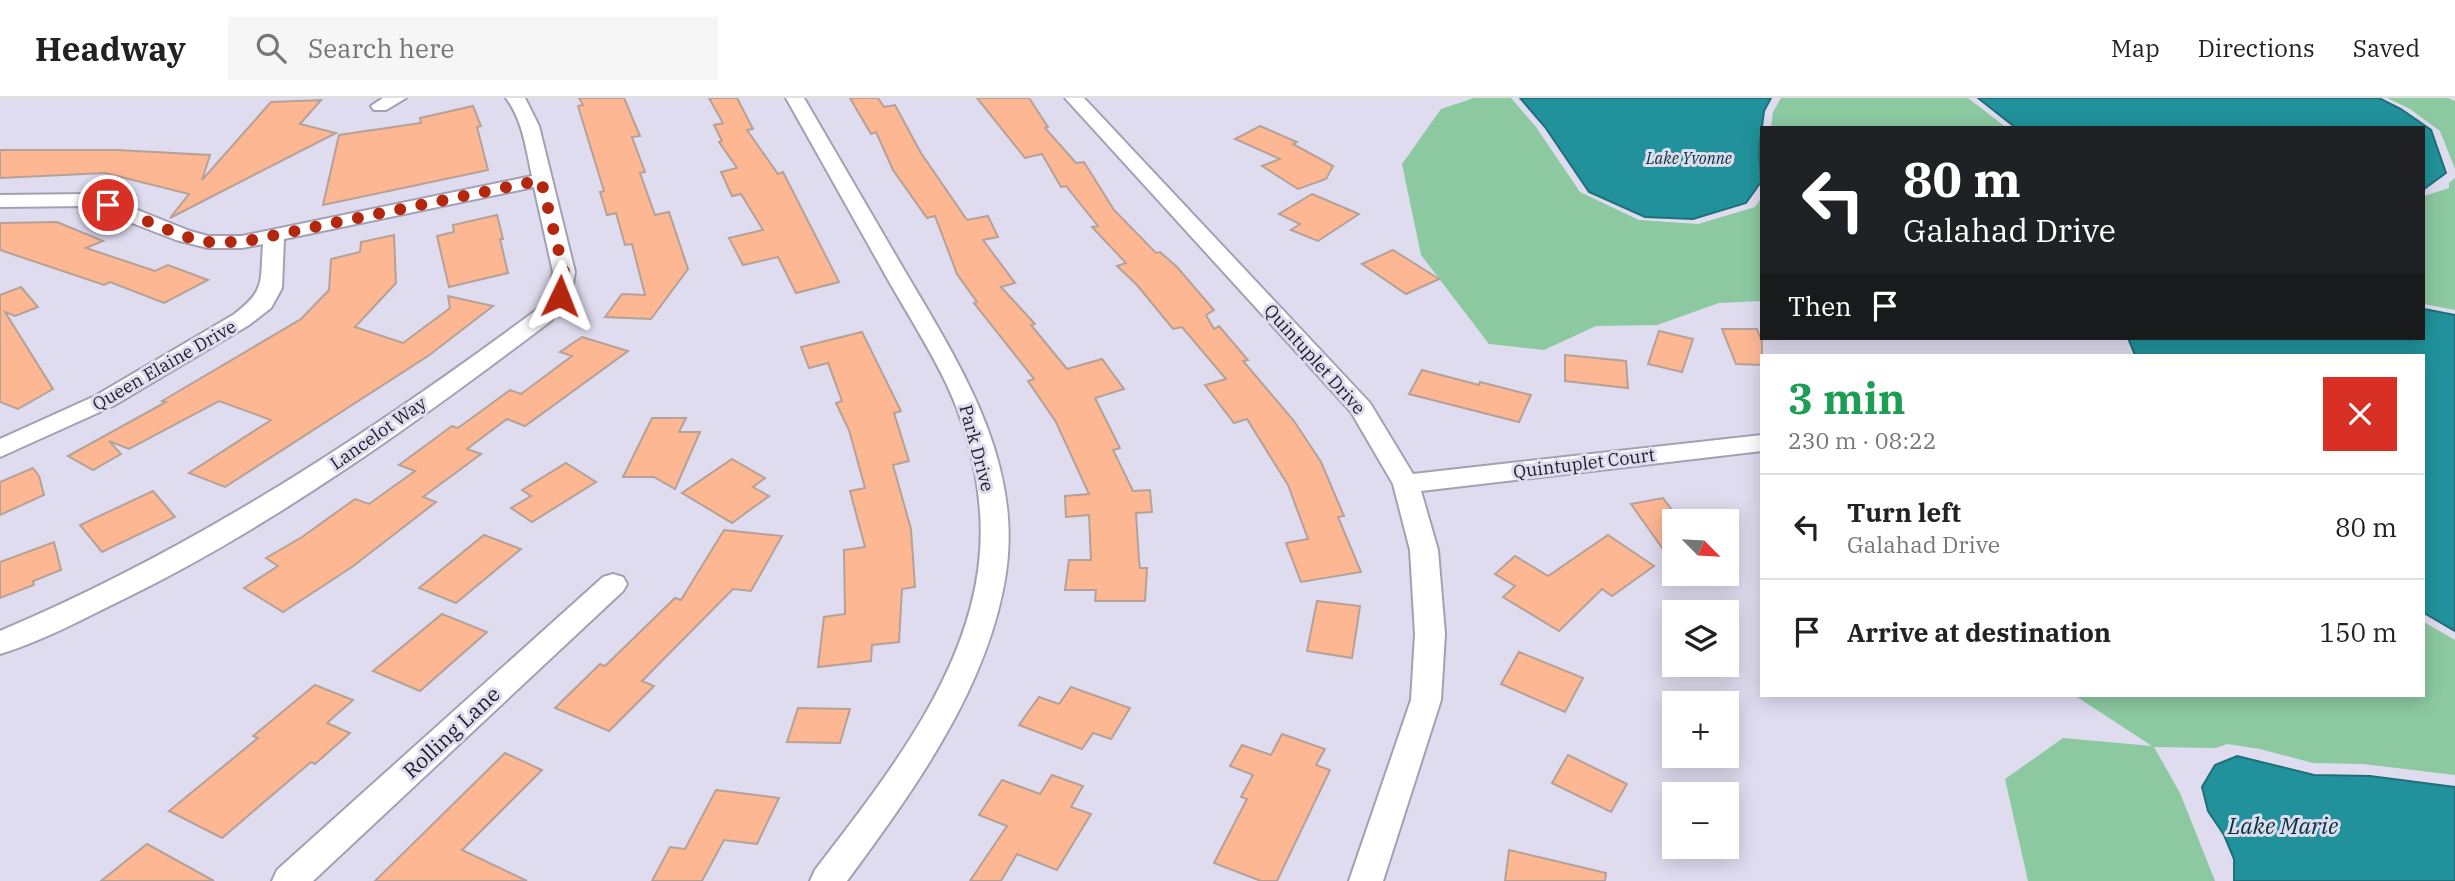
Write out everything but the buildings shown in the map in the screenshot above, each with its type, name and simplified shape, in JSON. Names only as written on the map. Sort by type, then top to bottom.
[{"type":"street","points":[[380,106],[397,98]]},
{"type":"street","name":"Lancelot Way","points":[[0,643],[120,589],[220,535],[342,459],[543,316],[560,296],[564,272],[530,127],[523,106],[516,98]]},
{"type":"street","name":"Park Drive","points":[[794,98],[959,385],[976,429],[989,476],[995,526],[991,578],[974,643],[934,723],[890,797],[827,881]]},
{"type":"street","name":"Quintuplet Drive","points":[[1074,98],[1361,408],[1406,484],[1424,550],[1430,634],[1426,699],[1366,881]]},
{"type":"street","points":[[0,201],[88,201],[108,205],[183,236],[208,242],[242,242],[541,180]]},
{"type":"street","name":"Queen Elaine Drive","points":[[0,449],[104,401],[241,320],[263,303],[271,288],[275,237]]},
{"type":"street","name":"Quintuplet Court","points":[[1406,484],[1760,443]]},
{"type":"street","name":"Rolling Lane","points":[[289,881],[613,584]]},
{"type":"green space","points":[[1474,98],[1511,98],[1536,127],[1580,192],[1639,220],[1698,224],[1755,207],[1760,200],[1760,301],[1719,303],[1657,325],[1596,326],[1544,350],[1489,344],[1421,255],[1402,164],[1441,109]]},
{"type":"green space","points":[[1781,98],[1968,98],[2004,126],[1771,126],[1773,112]]},
{"type":"green space","points":[[2387,98],[2448,98],[2455,101],[2455,169],[2440,131],[2410,109]]},
{"type":"green space","points":[[2455,178],[2455,310],[2425,304],[2425,196],[2449,188],[2449,183]]},
{"type":"green space","points":[[2425,623],[2455,640],[2455,775],[2363,764],[2313,763],[2260,749],[2227,744],[2216,748],[2154,747],[2180,793],[2215,881],[2028,881],[2005,779],[2063,738],[2152,746],[2077,697],[2425,697]]},
{"type":"water","name":"Lake Yvonne","points":[[1520,98],[1771,98],[1760,126],[1760,183],[1746,203],[1693,219],[1645,217],[1589,192],[1545,127]]},
{"type":"water","points":[[1978,98],[2379,98],[2401,109],[2431,130],[2446,173],[2425,188],[2425,126],[2013,126]]},
{"type":"water","points":[[2425,309],[2455,315],[2455,631],[2425,614],[2425,354],[2135,354],[2129,340],[2425,340]]},
{"type":"water","name":"Lake Marie","points":[[2237,756],[2314,775],[2370,776],[2455,787],[2455,881],[2234,881],[2234,859],[2224,835],[2208,811],[2202,787],[2215,765]]},
{"type":"route","points":[[108,205],[183,236],[208,242],[242,242],[541,180],[564,272],[560,296]]}]
